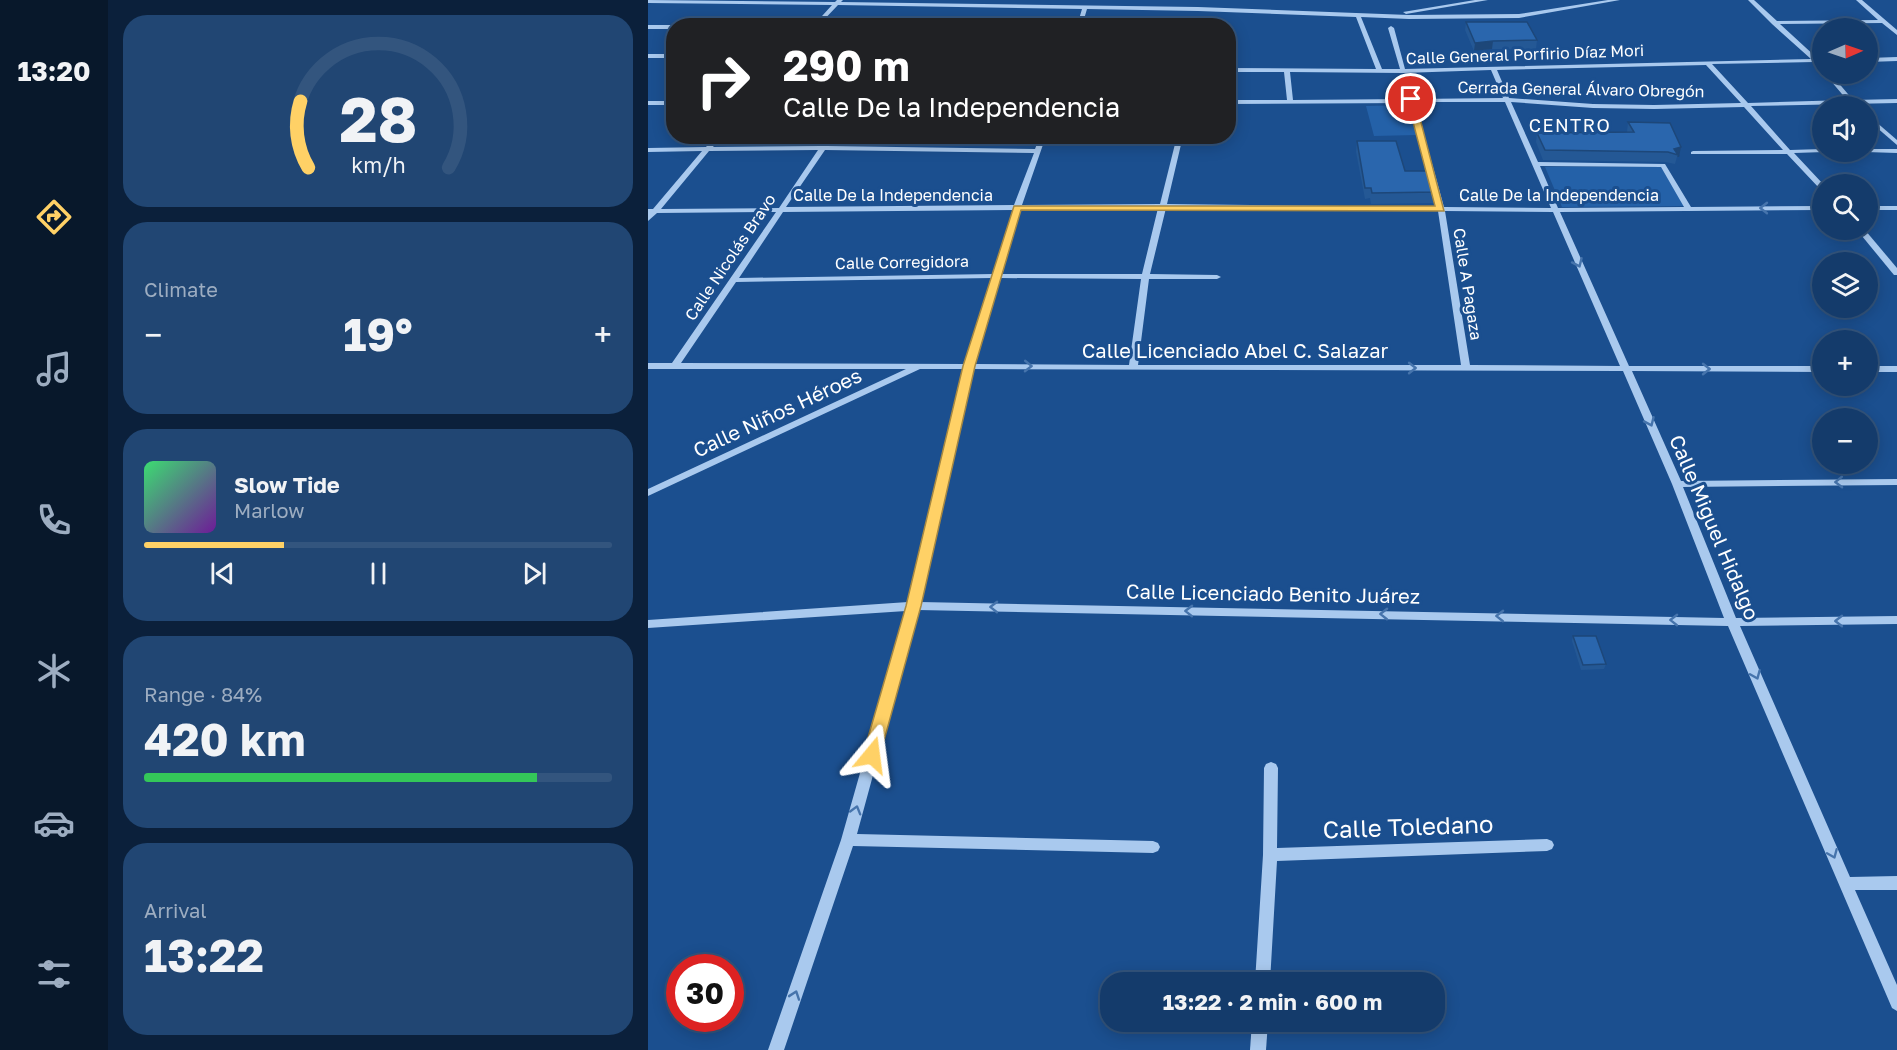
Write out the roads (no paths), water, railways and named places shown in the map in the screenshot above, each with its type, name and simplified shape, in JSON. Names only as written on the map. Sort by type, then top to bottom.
[{"type":"street","points":[[1389,16],[1485,0]]},
{"type":"street","points":[[648,1],[838,2],[1358,16],[1519,16],[1617,0]]},
{"type":"street","points":[[1751,0],[1774,23],[1812,54]]},
{"type":"street","points":[[1859,0],[1897,33]]},
{"type":"street","points":[[823,18],[838,2]]},
{"type":"street","points":[[1082,18],[1085,8]]},
{"type":"street","points":[[1358,16],[1380,72]]},
{"type":"street","points":[[1774,23],[1884,21]]},
{"type":"street","points":[[648,27],[666,27]]},
{"type":"street","points":[[1391,28],[1402,71]]},
{"type":"street","points":[[648,56],[666,57]]},
{"type":"street","points":[[1878,60],[1897,59]]},
{"type":"street","name":"Calle General Porfirio Díaz Mori","points":[[1236,70],[1380,72],[1812,60]]},
{"type":"street","points":[[1707,62],[1812,177]]},
{"type":"street","name":"Calle Miguel Hidalgo","points":[[1493,68],[1677,484],[1732,622],[1897,1003]]},
{"type":"street","points":[[1287,72],[1290,101]]},
{"type":"street","points":[[1836,84],[1846,96]]},
{"type":"street","name":"Calle A Pagaza","points":[[1411,99],[1441,209],[1466,369]]},
{"type":"street","name":"Cerrada General Álvaro Obregón","points":[[1236,102],[1507,100],[1593,106],[1747,106],[1812,103]]},
{"type":"street","name":"Cerrada General Álvaro Obregón","points":[[1878,101],[1897,101]]},
{"type":"street","points":[[648,104],[666,103]]},
{"type":"street","points":[[1878,126],[1897,143]]},
{"type":"street","points":[[648,219],[652,211],[712,144]]},
{"type":"street","name":"Calle Nicolás Bravo","points":[[675,366],[826,144]]},
{"type":"street","points":[[776,1050],[848,840],[913,606],[969,366],[999,276],[1017,208],[1039,144]]},
{"type":"street","points":[[1133,368],[1145,277],[1178,144]]},
{"type":"street","points":[[648,150],[823,148],[1037,151]]},
{"type":"street","points":[[1693,153],[1812,151]]},
{"type":"street","points":[[1878,151],[1897,151]]},
{"type":"street","points":[[1536,164],[1663,165],[1689,208]]},
{"type":"street","name":"Calle De la Independencia","points":[[652,211],[1161,206],[1554,210],[1812,208]]},
{"type":"street","points":[[1878,208],[1897,208]]},
{"type":"street","points":[[1869,240],[1897,273]]},
{"type":"street","name":"Calle Corregidora","points":[[732,280],[999,276],[1217,277]]},
{"type":"street","name":"Calle Licenciado Abel C. Salazar","points":[[648,366],[1812,369]]},
{"type":"street","name":"Calle Niños Héroes","points":[[648,493],[921,366]]},
{"type":"street","points":[[1878,369],[1897,369]]},
{"type":"street","points":[[1677,484],[1897,482]]},
{"type":"street","name":"Calle Licenciado Benito Juárez","points":[[648,624],[913,606],[1732,622],[1897,620]]},
{"type":"street","points":[[1263,972],[1270,855],[1271,768]]},
{"type":"street","points":[[848,840],[1153,847]]},
{"type":"street","name":"Calle Toledano","points":[[1270,855],[1547,845]]},
{"type":"street","points":[[1845,884],[1897,884]]},
{"type":"street","points":[[1258,1050],[1259,1032]]},
{"type":"district","name":"CENTRO","points":[[1570,125]]}]
